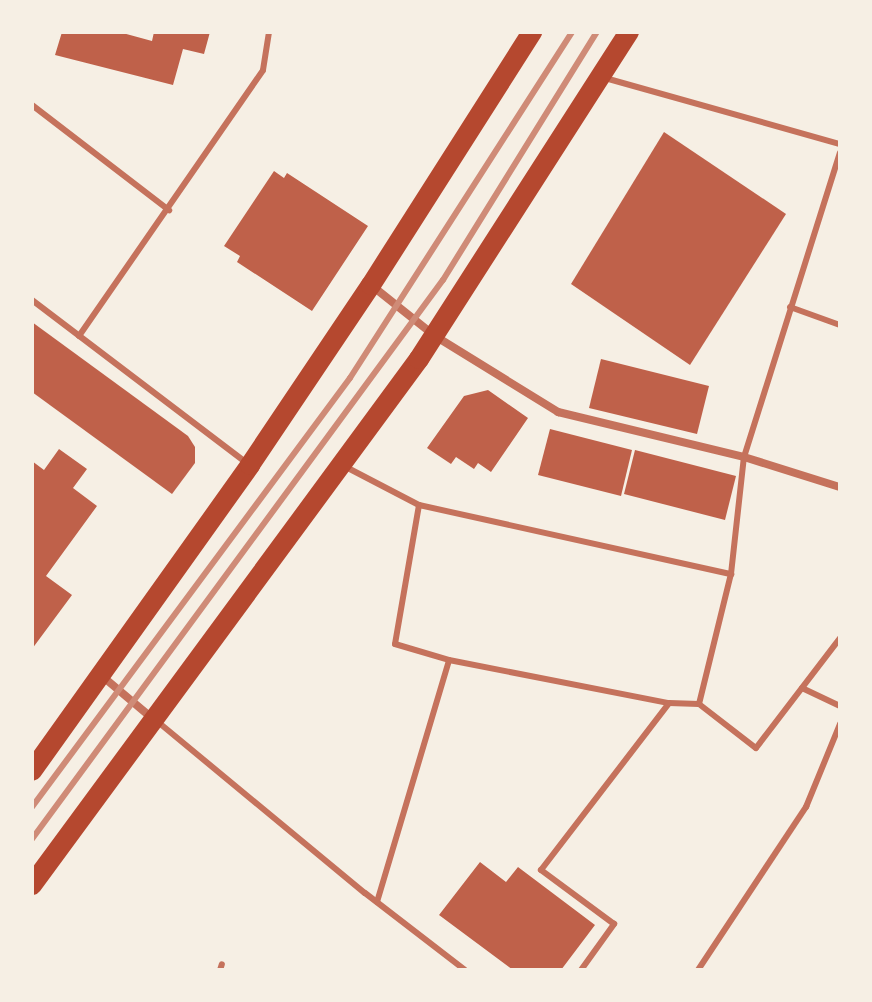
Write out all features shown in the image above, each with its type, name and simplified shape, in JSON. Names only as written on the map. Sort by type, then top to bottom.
[{"type":"main road","points":[[32,771],[250,465],[371,285],[532,32]]},
{"type":"main road","points":[[32,885],[435,336],[629,32]]},
{"type":"street","points":[[371,285],[435,336],[558,412],[744,457],[840,487]]},
{"type":"street","points":[[102,676],[155,720]]},
{"type":"lane","points":[[79,336],[263,70],[269,32]]},
{"type":"lane","points":[[601,77],[840,144]]},
{"type":"lane","points":[[32,105],[169,210]]},
{"type":"lane","points":[[699,704],[731,574],[744,457],[840,153]]},
{"type":"lane","points":[[32,300],[250,465]]},
{"type":"lane","points":[[790,307],[840,325]]},
{"type":"lane","points":[[343,465],[419,505],[731,574]]},
{"type":"lane","points":[[419,505],[395,644],[449,660],[669,703],[699,704],[756,748],[840,638]]},
{"type":"lane","points":[[377,902],[449,660]]},
{"type":"lane","points":[[802,688],[840,706]]},
{"type":"lane","points":[[581,970],[614,924],[541,870],[669,703]]},
{"type":"lane","points":[[155,720],[465,970]]},
{"type":"lane","points":[[698,970],[806,807],[840,724]]},
{"type":"building","points":[[62,32],[119,32],[152,41],[154,32],[210,32],[204,54],[183,49],[173,85],[55,55]]},
{"type":"building","points":[[664,132],[786,214],[690,365],[571,284]]},
{"type":"building","points":[[274,171],[284,178],[287,173],[368,226],[312,311],[237,262],[240,256],[224,246]]},
{"type":"building","points":[[32,322],[188,436],[195,447],[195,463],[172,494],[32,392]]},
{"type":"building","points":[[601,359],[709,386],[697,434],[589,408]]},
{"type":"building","points":[[488,390],[528,418],[491,472],[478,463],[474,469],[456,457],[451,464],[427,448],[464,396]]},
{"type":"building","points":[[550,429],[632,450],[621,496],[538,475]]},
{"type":"building","points":[[59,449],[87,469],[73,488],[97,506],[46,576],[72,595],[32,649],[32,461],[44,470]]},
{"type":"building","points":[[635,450],[736,476],[725,520],[624,494]]},
{"type":"building","points":[[480,862],[506,882],[518,867],[595,925],[561,970],[513,970],[439,915]]},
{"type":"railway","points":[[32,807],[350,378],[572,32]]},
{"type":"railway","points":[[32,839],[443,280],[597,32]]}]
